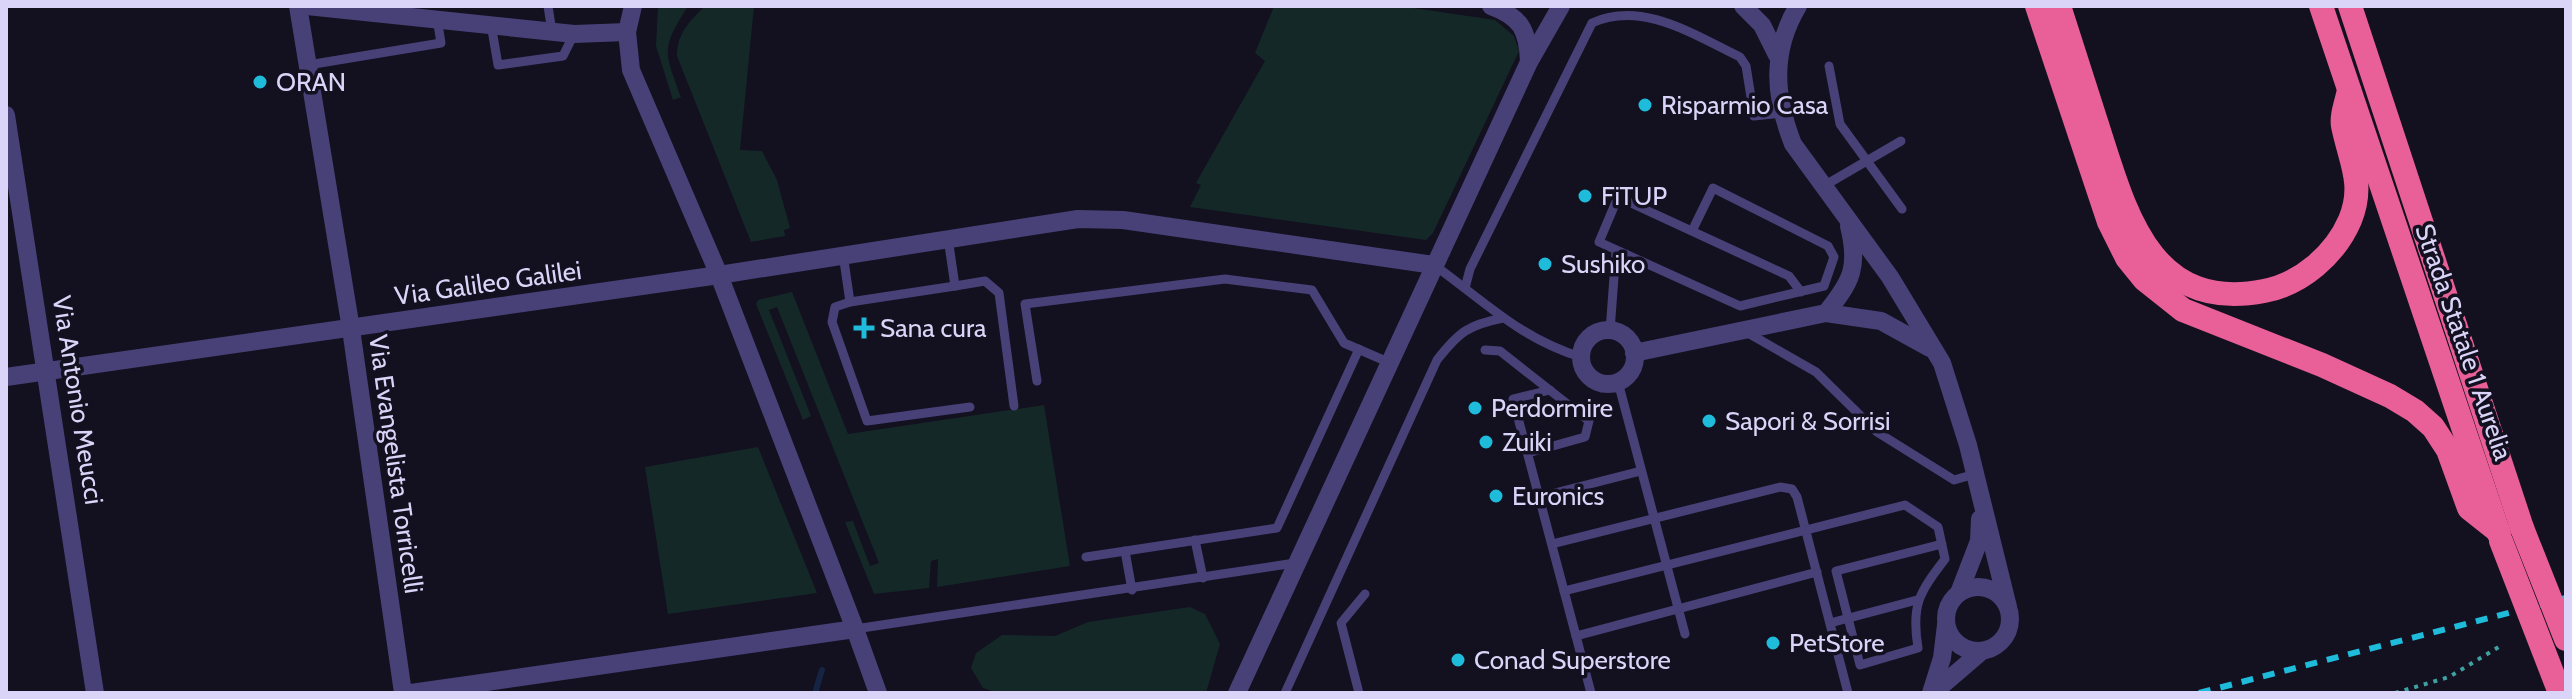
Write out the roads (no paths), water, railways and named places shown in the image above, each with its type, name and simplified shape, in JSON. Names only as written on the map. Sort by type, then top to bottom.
[{"type":"highway","points":[[2037,6],[2109,222],[2127,258],[2144,279],[2183,310],[2322,365],[2415,411],[2433,427],[2448,450],[2469,508],[2507,533]]},
{"type":"highway","points":[[2059,6],[2133,229],[2159,263],[2182,279],[2208,289],[2248,293],[2285,285],[2310,270],[2342,235],[2358,190],[2357,173],[2342,123],[2349,90]]},
{"type":"highway","name":"Strada Statale 1 Aurelia","points":[[2321,6],[2507,533],[2560,693]]},
{"type":"highway","name":"Strada Statale 1 Aurelia","points":[[2350,6],[2507,533],[2566,639]]},
{"type":"street","name":"Via Evangelista Torricelli","points":[[298,6],[351,329],[403,693]]},
{"type":"street","points":[[307,6],[574,34],[629,17],[631,70],[719,275],[878,693]]},
{"type":"street","points":[[1491,6],[1513,14],[1526,34]]},
{"type":"street","points":[[1529,62],[1526,34],[1530,6]]},
{"type":"street","points":[[1743,6],[1762,25],[1777,55]]},
{"type":"street","points":[[1798,6],[1784,29],[1777,55],[1782,113],[1793,144],[1890,277],[1942,363],[1975,474],[2008,607],[2010,624],[2003,639],[1982,651],[1932,693]]},
{"type":"street","points":[[1237,693],[1529,62],[1547,35],[1553,11]]},
{"type":"street","name":"Via Antonio Meucci","points":[[6,115],[48,370],[95,693]]},
{"type":"street","points":[[1826,313],[1841,295],[1854,268],[1855,252],[1846,217]]},
{"type":"street","name":"Via Galileo Galilei","points":[[6,377],[719,275],[1047,222],[1123,220],[1434,265]]},
{"type":"street","points":[[1634,353],[1826,313],[1881,321],[1933,349]]},
{"type":"street","points":[[1610,331],[1626,338],[1634,353],[1631,370],[1618,382],[1593,380],[1582,366],[1581,357],[1587,341],[1610,331]]},
{"type":"street","points":[[1932,693],[1942,658],[1949,606],[1959,593],[1979,541],[1981,500]]},
{"type":"street","points":[[1959,593],[1983,587],[1999,594],[2008,607]]},
{"type":"street","points":[[1946,622],[1958,644],[1982,651]]},
{"type":"street","points":[[411,693],[855,629]]},
{"type":"lane","points":[[548,6],[552,32]]},
{"type":"lane","points":[[1465,288],[1470,269],[1592,23],[1619,13],[1653,15],[1740,57],[1746,66],[1754,116],[1782,113]]},
{"type":"lane","points":[[308,65],[441,43],[437,18]]},
{"type":"lane","points":[[491,24],[498,65],[563,56],[574,34]]},
{"type":"lane","points":[[1829,66],[1840,124],[1902,209]]},
{"type":"lane","points":[[1822,187],[1901,141]]},
{"type":"lane","points":[[1692,231],[1713,188],[1828,246],[1834,257],[1828,282],[1801,292],[1740,306],[1599,242],[1618,197],[1789,276],[1801,292]]},
{"type":"lane","points":[[948,238],[955,286]]},
{"type":"lane","points":[[1610,331],[1616,250]]},
{"type":"lane","points":[[843,254],[850,302]]},
{"type":"lane","points":[[1434,265],[1547,347],[1581,357]]},
{"type":"lane","points":[[1037,381],[1025,304],[1225,279],[1312,290],[1344,343],[1388,362]]},
{"type":"lane","points":[[970,407],[867,421],[832,322],[835,307],[985,281],[999,293],[1014,406]]},
{"type":"lane","points":[[1285,693],[1437,360],[1451,342],[1472,324],[1503,318]]},
{"type":"lane","points":[[1744,330],[1816,372],[1877,432],[1954,480],[1975,474]]},
{"type":"lane","points":[[1086,557],[1277,528],[1359,349]]},
{"type":"lane","points":[[1485,350],[1500,351],[1589,421],[1589,433],[1585,437],[1528,453]]},
{"type":"lane","points":[[1618,382],[1685,634]]},
{"type":"lane","points":[[1550,390],[1513,399],[1591,693]]},
{"type":"lane","points":[[1539,497],[1641,471]]},
{"type":"lane","points":[[1552,544],[1780,487],[1792,489],[1797,497],[1848,693]]},
{"type":"lane","points":[[1564,591],[1905,505],[1930,518],[1938,527],[1942,544],[1945,559],[1914,608],[1918,648],[1860,665],[1836,571],[1942,544]]},
{"type":"lane","points":[[1195,540],[1203,578]]},
{"type":"lane","points":[[1125,551],[1132,590]]},
{"type":"lane","points":[[855,629],[1132,590],[1295,563]]},
{"type":"lane","points":[[1576,636],[1817,572]]},
{"type":"lane","points":[[1359,693],[1341,623],[1365,594]]},
{"type":"lane","points":[[1830,623],[1917,600]]},
{"type":"waterway","points":[[815,693],[822,670]]},
{"type":"railway","points":[[2199,693],[2566,598]]},
{"type":"place","name":"ORAN","points":[[260,82]]},
{"type":"place","name":"Risparmio Casa","points":[[1645,105]]},
{"type":"place","name":"FiTUP","points":[[1585,196]]},
{"type":"place","name":"Sushiko","points":[[1545,264]]},
{"type":"place","name":"Sana cura","points":[[864,328]]},
{"type":"place","name":"Perdormire","points":[[1475,408]]},
{"type":"place","name":"Sapori & Sorrisi","points":[[1709,421]]},
{"type":"place","name":"Zuiki","points":[[1486,442]]},
{"type":"place","name":"Euronics","points":[[1496,496]]},
{"type":"place","name":"PetStore","points":[[1773,643]]},
{"type":"place","name":"Conad Superstore","points":[[1458,660]]}]
